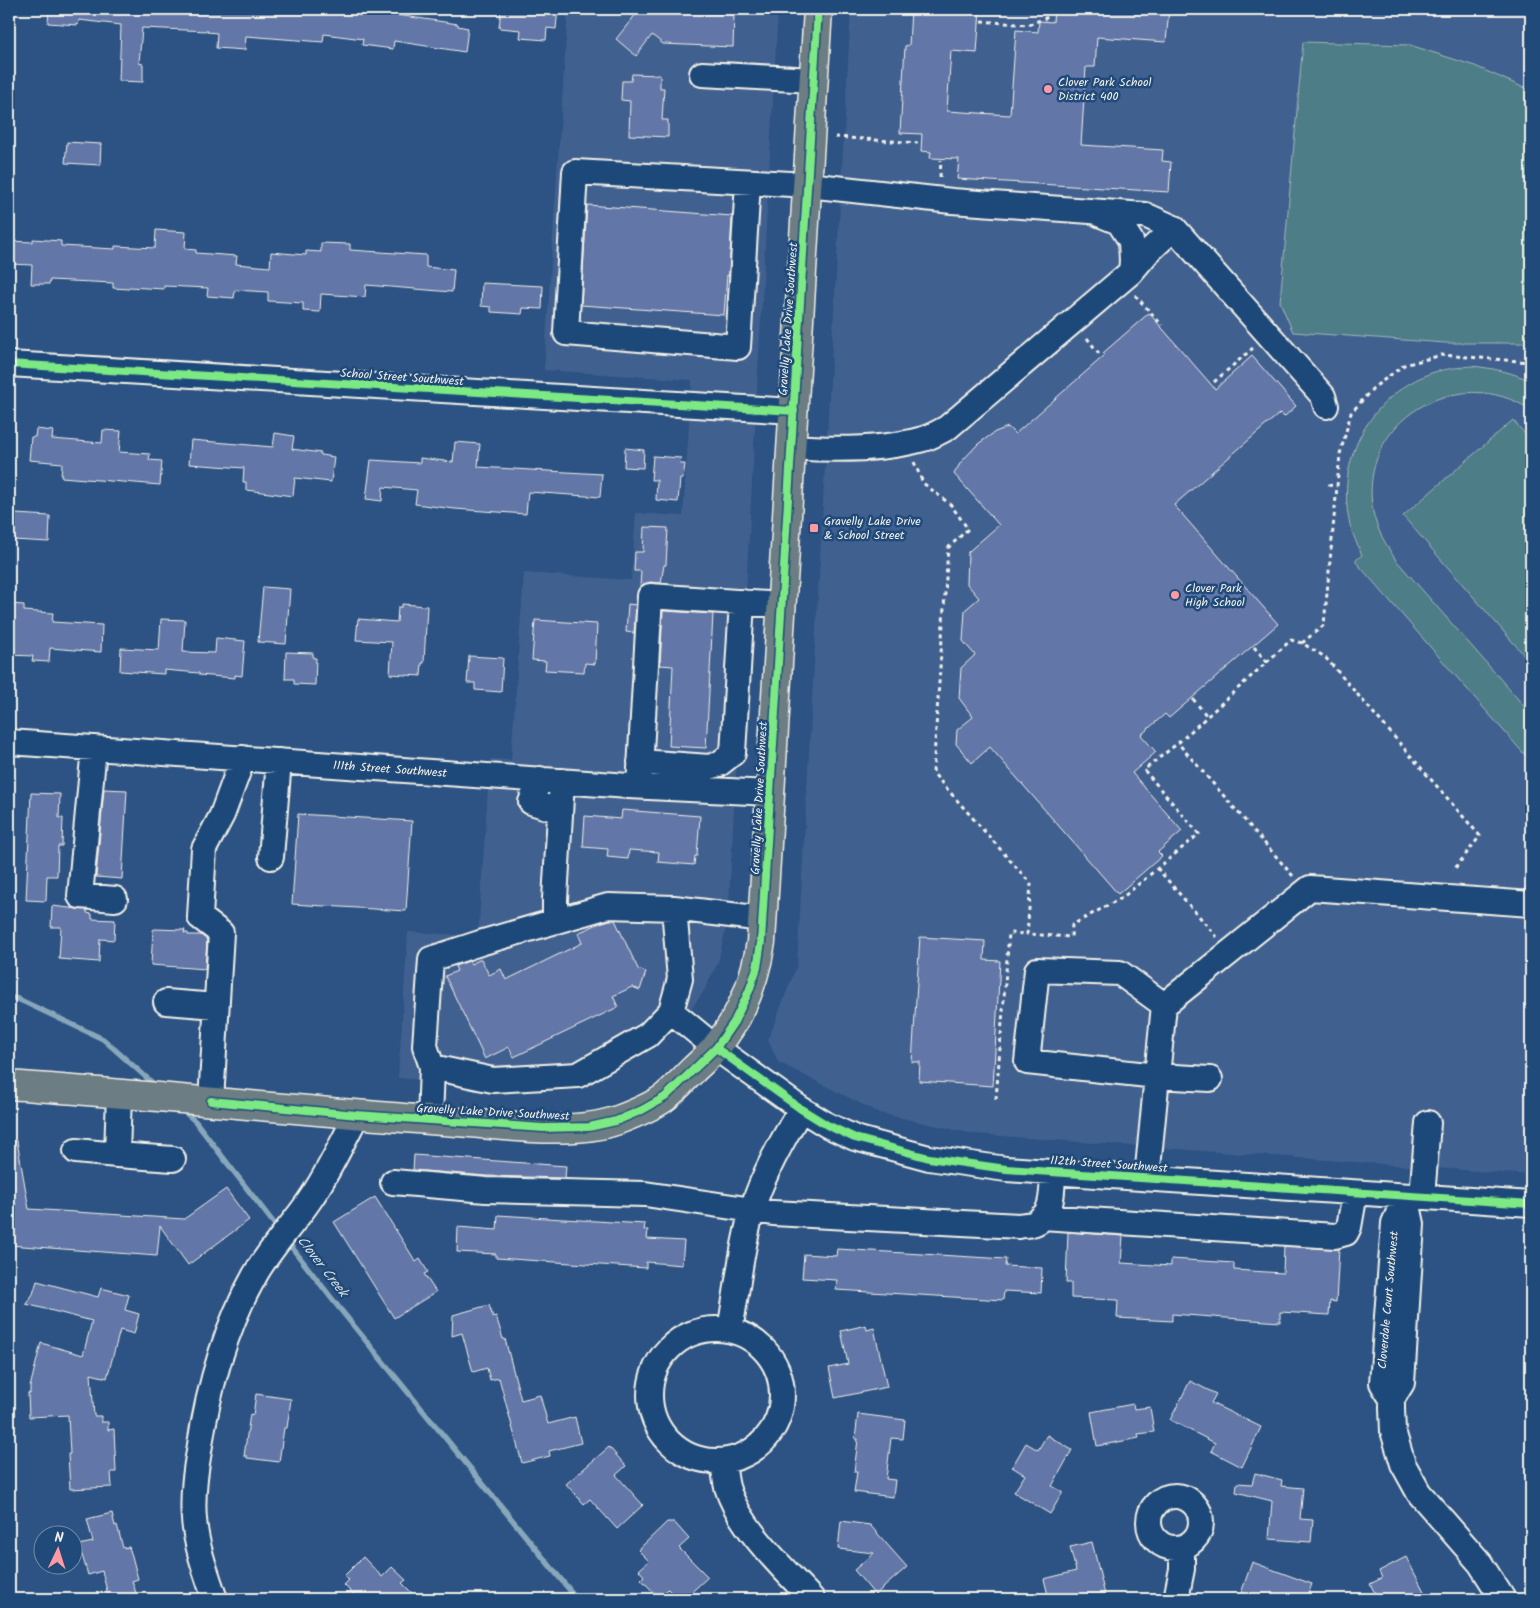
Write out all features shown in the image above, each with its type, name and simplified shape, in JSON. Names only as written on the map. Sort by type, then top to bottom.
[{"type":"main road","name":"Gravelly Lake Drive Southwest","points":[[9,1085],[357,1115],[543,1128],[590,1127],[616,1121],[642,1110],[665,1097],[716,1048],[734,1022],[751,984],[757,968],[761,942],[818,9]]},
{"type":"main road","points":[[9,1100],[92,1091]]},
{"type":"street","points":[[702,74],[814,80]]},
{"type":"street","points":[[748,182],[738,347],[566,333],[574,172],[808,185],[952,201],[1145,216],[1174,228],[1323,396],[1326,406]]},
{"type":"street","points":[[1096,212],[1119,222],[1131,241],[1132,282]]},
{"type":"street","points":[[792,447],[828,450],[899,444],[924,439],[947,428],[1132,282],[1148,252],[1174,228]]},
{"type":"street","name":"School Street Southwest","points":[[9,364],[794,412]]},
{"type":"street","points":[[639,786],[650,596],[782,605]]},
{"type":"street","points":[[640,762],[701,778],[709,768],[719,764],[733,753],[742,602]]},
{"type":"street","name":"111th Street Southwest","points":[[9,742],[639,786],[701,778],[771,793]]},
{"type":"street","points":[[94,748],[80,896],[115,899]]},
{"type":"street","points":[[211,1101],[221,933],[200,917],[204,849],[222,815],[243,758]]},
{"type":"street","points":[[271,857],[279,761]]},
{"type":"street","points":[[551,780],[560,811],[554,899],[555,922]]},
{"type":"street","points":[[1147,1178],[1164,1005],[1310,888],[1531,904]]},
{"type":"street","points":[[430,1120],[432,1067],[425,1046],[431,959],[608,906],[674,908],[763,920]]},
{"type":"street","points":[[432,1067],[493,1080],[578,1074],[648,1035],[671,1011],[680,979],[674,908]]},
{"type":"street","points":[[1164,1005],[1120,973],[1037,970],[1027,1062],[1157,1076],[1210,1079]]},
{"type":"street","points":[[166,1002],[216,1006]]},
{"type":"street","name":"112th Street Southwest","points":[[671,1011],[716,1048],[801,1109],[827,1125],[854,1138],[928,1158],[1006,1169],[1531,1204]]},
{"type":"street","points":[[118,1155],[119,1093]]},
{"type":"street","points":[[730,1330],[753,1209],[765,1178],[786,1134],[801,1109]]},
{"type":"street","points":[[215,1599],[204,1564],[194,1519],[196,1467],[211,1385],[240,1307],[264,1261],[310,1200],[357,1115]]},
{"type":"street","name":"Cloverdale Court Southwest","points":[[1428,1123],[1414,1197],[1402,1383],[1392,1399],[1393,1431],[1403,1464],[1419,1493],[1480,1563],[1503,1599]]},
{"type":"street","points":[[76,1151],[173,1159]]},
{"type":"street","points":[[393,1182],[486,1190],[645,1194],[773,1213],[1019,1226],[1036,1223],[1046,1212],[1051,1201],[1052,1172]]},
{"type":"street","points":[[1042,1217],[1335,1236],[1346,1233],[1349,1227],[1355,1193]]},
{"type":"street","points":[[707,1329],[730,1330],[750,1338],[767,1352],[778,1371],[783,1392],[780,1414],[770,1434],[754,1450],[734,1459],[723,1460],[712,1462],[691,1457],[672,1446],[658,1429],[650,1408],[649,1386],[656,1365],[668,1348],[686,1335],[707,1329]]},
{"type":"street","points":[[723,1460],[726,1485],[747,1526],[812,1599]]},
{"type":"street","points":[[1176,1599],[1182,1570],[1182,1548]]},
{"type":"path","points":[[981,21],[1028,25],[1048,17],[1049,9]]},
{"type":"path","points":[[835,137],[918,143]]},
{"type":"path","points":[[940,177],[941,160]]},
{"type":"path","points":[[1132,282],[1162,325]]},
{"type":"path","points":[[1087,338],[1101,356]]},
{"type":"path","points":[[1214,382],[1259,343]]},
{"type":"path","points":[[1302,643],[1324,625],[1340,454],[1351,413],[1373,388],[1404,365],[1442,355],[1531,362]]},
{"type":"path","points":[[914,461],[922,483],[951,505],[968,529],[948,548],[933,772],[1031,884],[1028,934]]},
{"type":"path","points":[[1328,486],[1337,486]]},
{"type":"path","points":[[996,1099],[1009,933],[1071,937],[1072,925],[1123,897],[1199,834],[1144,770],[1178,743],[1291,640],[1302,643],[1325,657],[1480,836],[1453,871]]},
{"type":"path","points":[[1254,647],[1267,662]]},
{"type":"path","points":[[1193,699],[1207,716]]},
{"type":"path","points":[[1178,743],[1295,878]]},
{"type":"path","points":[[1157,868],[1221,941]]},
{"type":"shaded area","points":[[568,9],[778,9],[728,919],[718,962],[704,991],[681,1023],[645,1053],[597,1079],[539,1089],[398,1078],[408,932],[478,936],[490,759],[511,760],[524,573],[631,580],[636,513],[683,516],[692,380],[544,370]]},
{"type":"shaded area","name":"Clover Park High School","points":[[851,9],[1531,9],[1531,1175],[974,1134],[879,1113],[778,1062],[768,1040],[797,965]]},
{"type":"green space","points":[[1303,42],[1410,45],[1475,66],[1531,91],[1531,343],[1445,343],[1293,332],[1280,302]]},
{"type":"green space","points":[[1471,366],[1502,371],[1531,381],[1531,410],[1502,397],[1473,392],[1444,397],[1418,408],[1396,427],[1380,451],[1372,479],[1373,512],[1382,537],[1396,560],[1531,714],[1531,762],[1355,561],[1362,555],[1355,540],[1348,515],[1346,493],[1354,451],[1374,414],[1406,385],[1426,375],[1442,370]]},
{"type":"green space","points":[[1513,420],[1531,441],[1531,663],[1403,516]]},
{"type":"building","points":[[49,9],[311,9],[339,11],[339,9],[398,9],[397,15],[458,24],[458,26],[468,28],[465,52],[394,41],[393,49],[362,45],[363,39],[324,34],[323,42],[246,36],[245,50],[216,48],[217,33],[142,28],[139,63],[143,64],[143,82],[119,81],[121,25],[79,20],[78,25],[48,23]]},
{"type":"building","points":[[501,9],[558,9],[556,29],[547,28],[546,40],[520,38],[521,30],[499,28]]},
{"type":"building","points":[[640,9],[708,9],[708,13],[734,14],[733,47],[663,44],[652,35],[636,56],[616,39]]},
{"type":"building","name":"Clover Park School District 400","points":[[911,9],[980,9],[977,53],[951,51],[947,111],[1010,115],[1016,30],[1038,32],[1039,21],[1053,22],[1054,9],[1169,9],[1166,42],[1097,37],[1095,67],[1086,67],[1081,145],[1163,150],[1162,161],[1171,162],[1169,192],[957,179],[959,159],[930,158],[931,152],[921,151],[922,134],[900,133],[905,46],[909,45]]},
{"type":"building","points":[[632,74],[660,75],[660,88],[664,88],[662,120],[668,120],[668,137],[629,135],[630,101],[621,100],[622,81],[631,81]]},
{"type":"building","points":[[67,142],[101,144],[100,165],[65,163]]},
{"type":"building","points":[[587,205],[732,216],[729,276],[727,275],[724,315],[581,305]]},
{"type":"building","points":[[156,230],[186,232],[185,249],[196,250],[196,253],[237,256],[236,264],[270,267],[271,252],[306,255],[306,251],[321,252],[321,243],[350,244],[350,250],[426,255],[426,267],[454,270],[452,292],[366,285],[365,297],[321,294],[320,312],[303,311],[303,303],[268,301],[268,292],[235,290],[234,298],[207,296],[208,288],[164,286],[164,289],[129,287],[129,289],[113,288],[113,283],[50,280],[49,284],[31,284],[32,265],[9,264],[9,241],[33,242],[33,239],[61,241],[61,246],[115,249],[115,246],[155,248]]},
{"type":"building","points":[[482,283],[543,286],[542,309],[523,308],[522,314],[491,312],[491,307],[481,306]]},
{"type":"building","name":"Clover Park High School","points":[[1149,313],[1215,389],[1252,356],[1296,406],[1284,417],[1280,413],[1174,505],[1278,624],[1169,718],[1165,714],[1141,735],[1156,752],[1132,773],[1182,831],[1158,852],[1162,856],[1118,894],[990,747],[972,763],[956,744],[957,730],[973,717],[959,698],[961,668],[975,655],[963,641],[965,610],[979,598],[967,584],[968,552],[999,525],[954,474],[961,462],[978,444],[995,432],[1008,427],[1015,434],[1105,355],[1103,353]]},
{"type":"building","points":[[36,429],[53,431],[52,439],[102,443],[103,430],[121,431],[119,452],[150,454],[149,460],[162,461],[160,485],[61,477],[62,463],[29,460],[31,437],[35,437]]},
{"type":"building","points":[[275,433],[294,436],[292,449],[334,457],[331,482],[295,478],[293,496],[246,490],[246,482],[243,482],[244,468],[189,464],[191,440],[273,447]]},
{"type":"building","points":[[455,442],[480,444],[478,467],[602,474],[600,497],[528,492],[526,514],[415,504],[417,490],[383,487],[382,501],[366,499],[371,460],[420,463],[420,458],[453,462]]},
{"type":"building","points":[[625,448],[644,450],[643,468],[624,467]]},
{"type":"building","points":[[653,456],[681,458],[680,464],[685,464],[683,479],[680,479],[678,502],[656,500],[657,480],[651,480]]},
{"type":"building","points":[[15,514],[50,516],[49,542],[13,540]]},
{"type":"building","points":[[644,527],[668,528],[666,565],[664,565],[661,583],[650,582],[640,587],[641,571],[634,571],[635,552],[643,552]]},
{"type":"building","points":[[263,587],[290,589],[286,644],[258,642]]},
{"type":"building","points":[[9,604],[24,605],[24,611],[53,613],[52,622],[102,625],[101,652],[50,648],[49,662],[32,661],[33,656],[9,655]]},
{"type":"building","points":[[402,604],[427,606],[424,663],[422,663],[421,676],[390,674],[392,642],[356,640],[358,619],[397,622],[398,607],[402,607]]},
{"type":"building","points":[[628,604],[636,605],[634,633],[626,632]]},
{"type":"building","points":[[663,611],[713,614],[706,748],[669,746],[673,666],[660,665]]},
{"type":"building","points":[[161,619],[185,620],[183,652],[215,653],[216,638],[245,641],[242,676],[235,675],[235,678],[164,670],[164,674],[120,671],[121,648],[159,650]]},
{"type":"building","points":[[535,620],[597,624],[595,664],[585,663],[584,672],[545,670],[546,661],[532,660]]},
{"type":"building","points":[[286,652],[313,653],[313,658],[316,658],[315,685],[294,684],[294,679],[285,679]]},
{"type":"building","points":[[469,656],[503,658],[501,692],[475,690],[475,683],[467,683]]},
{"type":"building","points":[[104,789],[127,790],[122,879],[96,877]]},
{"type":"building","points":[[31,793],[60,794],[59,818],[63,818],[62,846],[58,846],[57,876],[47,876],[46,901],[26,900]]},
{"type":"building","points":[[622,810],[700,816],[697,856],[695,856],[694,865],[658,862],[659,852],[629,850],[628,859],[607,857],[608,849],[583,847],[585,816],[621,819]]},
{"type":"building","points":[[298,814],[412,821],[406,911],[292,904]]},
{"type":"building","points":[[52,906],[87,910],[87,913],[92,914],[92,919],[115,920],[114,940],[100,939],[99,962],[59,959],[61,927],[51,927]]},
{"type":"building","points":[[610,920],[615,920],[638,969],[646,972],[640,990],[632,987],[613,996],[618,1007],[514,1057],[509,1047],[485,1059],[445,976],[457,971],[455,966],[469,961],[471,964],[481,959],[489,975],[501,969],[506,980],[582,943],[578,933]]},
{"type":"building","points":[[153,930],[185,930],[184,933],[188,933],[188,935],[201,935],[207,940],[205,969],[151,965]]},
{"type":"building","points":[[920,937],[985,941],[984,960],[1000,961],[993,1086],[919,1081],[920,1062],[912,1062]]},
{"type":"building","points":[[17,1141],[29,1209],[184,1219],[226,1189],[249,1220],[188,1265],[160,1226],[157,1256],[9,1245],[9,1142]]},
{"type":"building","points":[[414,1155],[566,1166],[565,1178],[487,1176],[413,1170]]},
{"type":"building","points":[[375,1197],[416,1262],[420,1259],[428,1272],[424,1274],[436,1292],[394,1318],[334,1222]]},
{"type":"building","points":[[498,1215],[645,1224],[644,1230],[648,1230],[647,1239],[684,1241],[682,1265],[646,1262],[646,1268],[496,1258],[496,1254],[457,1252],[458,1227],[497,1230]]},
{"type":"building","points":[[1068,1232],[1123,1236],[1121,1263],[1171,1266],[1171,1259],[1234,1263],[1234,1270],[1283,1273],[1284,1246],[1339,1249],[1336,1302],[1330,1301],[1329,1315],[1280,1312],[1280,1322],[1172,1314],[1172,1321],[1117,1318],[1118,1300],[1071,1298],[1071,1283],[1066,1283]]},
{"type":"building","points":[[837,1249],[1006,1259],[1005,1266],[1042,1268],[1041,1293],[1004,1291],[1003,1300],[836,1290],[837,1280],[802,1278],[804,1254],[836,1256]]},
{"type":"building","points":[[37,1281],[98,1297],[101,1288],[129,1295],[125,1310],[139,1314],[134,1334],[120,1330],[107,1378],[91,1374],[94,1416],[101,1416],[101,1422],[108,1422],[108,1430],[114,1429],[116,1472],[111,1472],[112,1487],[70,1489],[68,1415],[29,1417],[28,1393],[30,1394],[41,1343],[83,1355],[92,1321],[26,1304],[33,1294]]},
{"type":"building","points":[[489,1305],[493,1317],[496,1316],[503,1339],[505,1339],[521,1400],[540,1395],[548,1424],[575,1417],[581,1443],[549,1451],[550,1456],[522,1463],[499,1378],[490,1380],[487,1368],[473,1372],[462,1333],[452,1336],[453,1315]]},
{"type":"building","points":[[866,1325],[867,1330],[874,1328],[887,1387],[835,1398],[829,1368],[848,1364],[841,1331]]},
{"type":"building","points":[[1190,1381],[1216,1394],[1211,1403],[1261,1427],[1242,1467],[1211,1451],[1215,1443],[1170,1420]]},
{"type":"building","points":[[256,1394],[291,1399],[279,1462],[244,1456],[250,1414],[253,1415]]},
{"type":"building","points":[[1133,1404],[1134,1409],[1150,1407],[1154,1432],[1138,1434],[1139,1438],[1097,1446],[1091,1412]]},
{"type":"building","points":[[858,1414],[905,1420],[903,1439],[891,1438],[886,1479],[895,1480],[893,1497],[854,1492],[857,1472],[854,1472],[858,1439],[855,1439]]},
{"type":"building","points":[[1047,1435],[1072,1450],[1052,1486],[1063,1492],[1050,1514],[1014,1492],[1025,1475],[1012,1467],[1026,1443],[1038,1450]]},
{"type":"building","points":[[609,1447],[626,1466],[616,1475],[643,1505],[617,1529],[590,1499],[584,1504],[566,1484]]},
{"type":"building","points":[[1255,1473],[1282,1480],[1281,1486],[1303,1488],[1300,1519],[1313,1520],[1311,1542],[1269,1539],[1272,1501],[1236,1492],[1237,1483],[1252,1484]]},
{"type":"building","points":[[112,1513],[123,1548],[129,1547],[132,1556],[138,1579],[132,1581],[138,1599],[109,1599],[102,1571],[88,1575],[82,1555],[82,1544],[93,1542],[87,1519]]},
{"type":"building","points":[[841,1521],[870,1525],[907,1567],[875,1595],[854,1570],[874,1553],[838,1549]]},
{"type":"building","points":[[667,1522],[674,1522],[689,1539],[679,1548],[708,1577],[684,1599],[678,1599],[668,1589],[659,1598],[641,1579],[644,1576],[639,1570],[649,1561],[638,1550]]},
{"type":"building","points":[[1092,1542],[1106,1599],[1049,1599],[1044,1579],[1076,1571],[1070,1547]]},
{"type":"building","points":[[363,1557],[382,1577],[392,1567],[406,1580],[402,1583],[418,1599],[358,1599],[344,1585],[349,1580],[344,1576]]},
{"type":"building","points":[[1406,1557],[1428,1599],[1378,1599],[1370,1584],[1382,1578],[1379,1571]]},
{"type":"building","points":[[1252,1562],[1312,1584],[1306,1599],[1248,1599],[1240,1596]]},
{"type":"waterway","name":"Clover Creek","points":[[9,997],[18,999],[103,1039],[156,1086]]},
{"type":"waterway","name":"Clover Creek","points":[[181,1109],[195,1121],[279,1230]]},
{"type":"waterway","name":"Clover Creek","points":[[286,1240],[577,1599]]},
{"type":"cycle path","points":[[211,1101],[357,1115],[543,1128],[589,1127],[616,1121],[642,1110],[665,1097],[716,1048],[734,1022],[749,991],[757,968],[761,942],[818,9]]},
{"type":"cycle path","points":[[9,364],[794,411]]},
{"type":"cycle path","points":[[716,1048],[801,1109],[827,1125],[855,1138],[929,1158],[1006,1169],[1531,1204]]},
{"type":"place","name":"Clover Park School District 400","points":[[1048,89]]},
{"type":"place","name":"Gravelly Lake Drive & School Street","points":[[814,528]]},
{"type":"place","name":"Clover Park High School","points":[[1175,595]]}]
